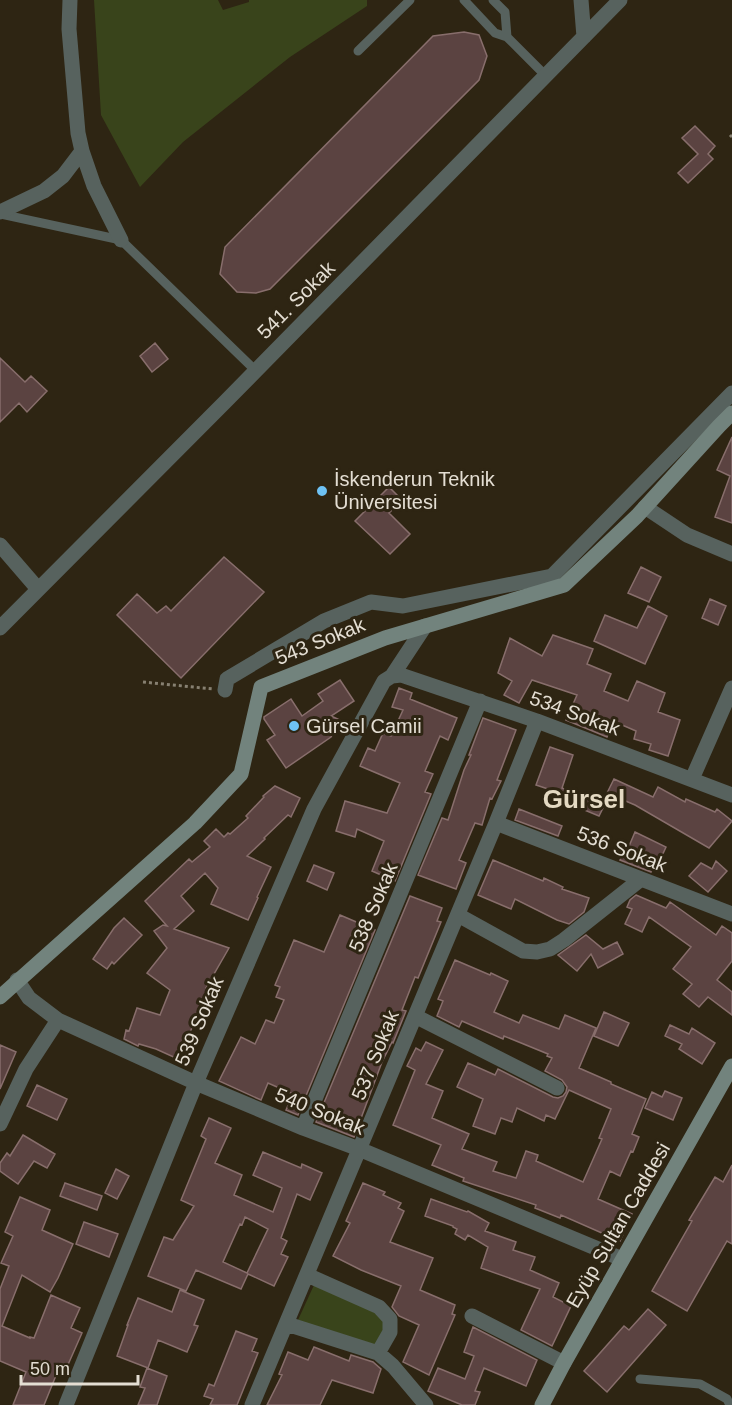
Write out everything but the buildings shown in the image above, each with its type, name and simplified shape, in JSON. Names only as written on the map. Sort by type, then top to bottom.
[{"type":"street","points":[[70,0],[69,29],[78,133],[82,152],[94,186],[122,240]]},
{"type":"street","points":[[581,0],[584,38]]},
{"type":"street","name":"541. Sokak","points":[[0,628],[620,0]]},
{"type":"street","points":[[0,213],[44,191],[63,176],[82,152]]},
{"type":"street","points":[[225,690],[227,679],[324,621],[371,602],[403,606],[552,576],[732,393]]},
{"type":"street","name":"543 Sokak","points":[[0,996],[195,824],[241,774],[261,687],[385,638],[564,585],[645,507],[732,413]]},
{"type":"street","points":[[645,507],[687,535],[732,554]]},
{"type":"street","points":[[0,545],[38,589]]},
{"type":"street","name":"539 Sokak","points":[[66,1405],[196,1083],[314,809],[384,681],[397,675],[425,626]]},
{"type":"street","name":"534 Sokak","points":[[397,675],[480,701],[732,795]]},
{"type":"street","points":[[692,779],[732,688]]},
{"type":"street","name":"538 Sokak","points":[[303,1128],[480,701]]},
{"type":"street","name":"537 Sokak","points":[[252,1405],[537,722]]},
{"type":"street","name":"536 Sokak","points":[[496,823],[732,914]]},
{"type":"street","points":[[458,915],[523,951],[537,952],[550,949],[564,940],[641,879]]},
{"type":"street","name":"540 Sokak","points":[[17,980],[29,998],[58,1020],[196,1083],[622,1259]]},
{"type":"street","points":[[415,1016],[557,1088]]},
{"type":"street","points":[[0,1124],[26,1069],[58,1020]]},
{"type":"street","name":"Eyüp Sultan Caddesi","points":[[542,1405],[732,1066]]},
{"type":"street","points":[[307,1275],[379,1307],[390,1319],[390,1332],[378,1353]]},
{"type":"street","points":[[472,1316],[564,1363]]},
{"type":"street","points":[[287,1324],[378,1353],[393,1366],[426,1405]]},
{"type":"lane","points":[[358,51],[410,0]]},
{"type":"lane","points":[[464,0],[495,33],[507,37],[546,76]]},
{"type":"lane","points":[[494,0],[505,12],[507,37]]},
{"type":"lane","points":[[0,213],[122,240],[256,371]]},
{"type":"lane","points":[[640,1379],[700,1384],[730,1399]]},
{"type":"path","points":[[143,682],[225,690]]},
{"type":"green space","points":[[94,0],[218,0],[223,10],[249,2],[249,0],[367,0],[367,6],[290,57],[183,142],[140,187],[101,115]]},
{"type":"green space","points":[[314,1285],[366,1307],[382,1320],[385,1329],[377,1348],[298,1320]]},
{"type":"place","name":"İskenderun Teknik Üniversitesi","points":[[322,491]]},
{"type":"place","name":"Gürsel Camii","points":[[294,726]]},
{"type":"district","name":"Gürsel","points":[[584,799]]}]
